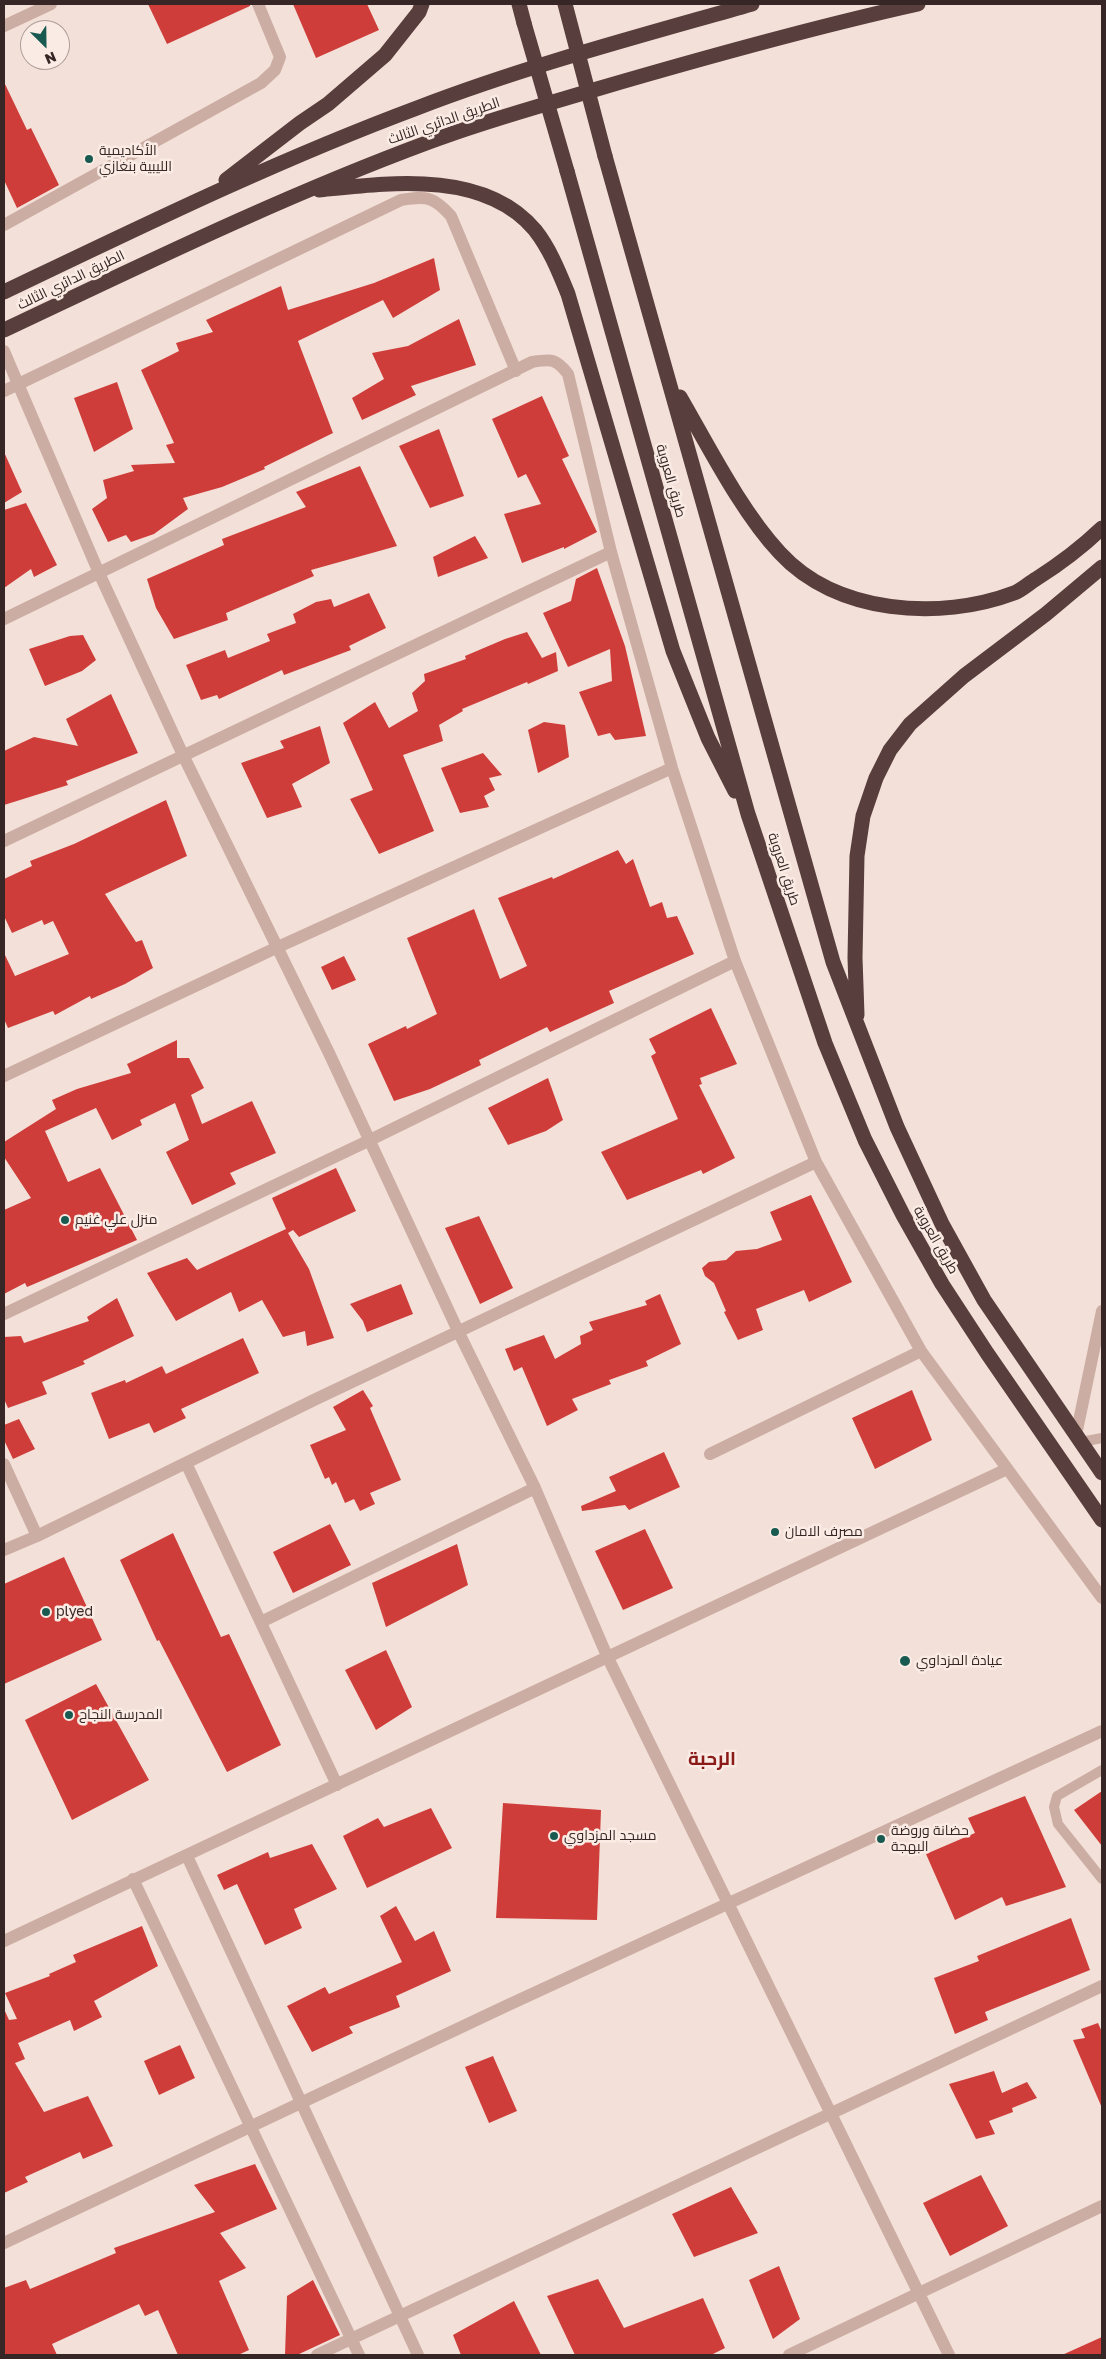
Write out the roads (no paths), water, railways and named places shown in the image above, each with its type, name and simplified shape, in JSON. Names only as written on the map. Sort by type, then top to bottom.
[{"type":"highway","points":[[206,196],[300,123],[328,104],[384,55],[419,12],[422,4]]},
{"type":"highway","name":"طريق العروبة","points":[[519,4],[748,814],[825,1043],[865,1140],[903,1215],[942,1284],[1102,1520]]},
{"type":"highway","name":"طريق العروبة","points":[[564,4],[605,156],[797,833],[821,925],[858,1027],[897,1127],[942,1224],[984,1300],[1102,1474]]},
{"type":"highway","name":"الطريق الدائري الثالث","points":[[4,292],[206,196],[300,154],[415,108],[492,80],[752,4]]},
{"type":"highway","name":"الطريق الدائري الثالث","points":[[4,330],[174,248],[300,192],[476,125],[676,66],[847,20],[918,4]]},
{"type":"highway","points":[[300,192],[384,184],[432,183],[476,192],[499,202],[519,214],[534,230],[555,263],[568,294],[674,651],[716,756],[748,814]]},
{"type":"highway","points":[[669,379],[742,503],[780,553],[804,574],[831,590],[892,608],[953,608],[1015,592],[1068,559],[1102,528]]},
{"type":"highway","points":[[858,1027],[855,958],[857,856],[864,816],[876,778],[883,764],[910,724],[964,676],[1046,614],[1102,567]]},
{"type":"street","points":[[4,26],[51,4]]},
{"type":"street","points":[[4,225],[261,83],[275,70],[280,57],[258,4]]},
{"type":"street","points":[[4,391],[401,200],[421,196],[438,201],[451,216],[516,371]]},
{"type":"street","points":[[4,351],[98,573],[183,755],[278,947],[458,1333],[534,1488],[607,1656],[949,2355]]},
{"type":"street","points":[[4,619],[532,362],[548,359],[560,363],[568,374],[610,552],[672,768],[735,961],[816,1162],[921,1351],[1102,1598]]},
{"type":"street","points":[[4,841],[610,552]]},
{"type":"street","points":[[4,1076],[278,947],[672,768]]},
{"type":"street","points":[[4,1314],[368,1141],[735,961]]},
{"type":"street","points":[[4,1550],[37,1536],[816,1162]]},
{"type":"street","points":[[1079,1439],[1102,1316]]},
{"type":"street","points":[[710,1454],[921,1351]]},
{"type":"street","points":[[186,1463],[337,1785]]},
{"type":"street","points":[[4,1464],[37,1536]]},
{"type":"street","points":[[4,1940],[133,1879],[187,1856],[607,1656],[1007,1469]]},
{"type":"street","points":[[261,1622],[534,1488]]},
{"type":"street","points":[[4,2243],[728,1902],[1102,1732]]},
{"type":"street","points":[[187,1856],[418,2355]]},
{"type":"street","points":[[133,1879],[359,2355]]},
{"type":"street","points":[[317,2355],[400,2318],[1102,1986]]},
{"type":"street","points":[[789,2355],[1102,2206]]},
{"type":"lane","points":[[1079,1439],[1102,1438]]},
{"type":"lane","points":[[1102,1770],[1058,1796],[1054,1807],[1058,1824],[1102,1879]]},
{"type":"place","name":"الأكاديمية الليبية بنغازي","points":[[89,159]]},
{"type":"place","name":"منزل علي غنيم","points":[[65,1220]]},
{"type":"place","name":"مصرف الامان","points":[[775,1532]]},
{"type":"place","name":"plyed","points":[[46,1612]]},
{"type":"place","name":"عيادة المزداوي","points":[[905,1661]]},
{"type":"place","name":"المدرسة النجاح","points":[[69,1715]]},
{"type":"place","name":"مسجد المزداوي","points":[[554,1836]]},
{"type":"place","name":"حضانة وروضة البهجة","points":[[881,1839]]},
{"type":"district","name":"الرحبة","points":[[712,1759]]}]
